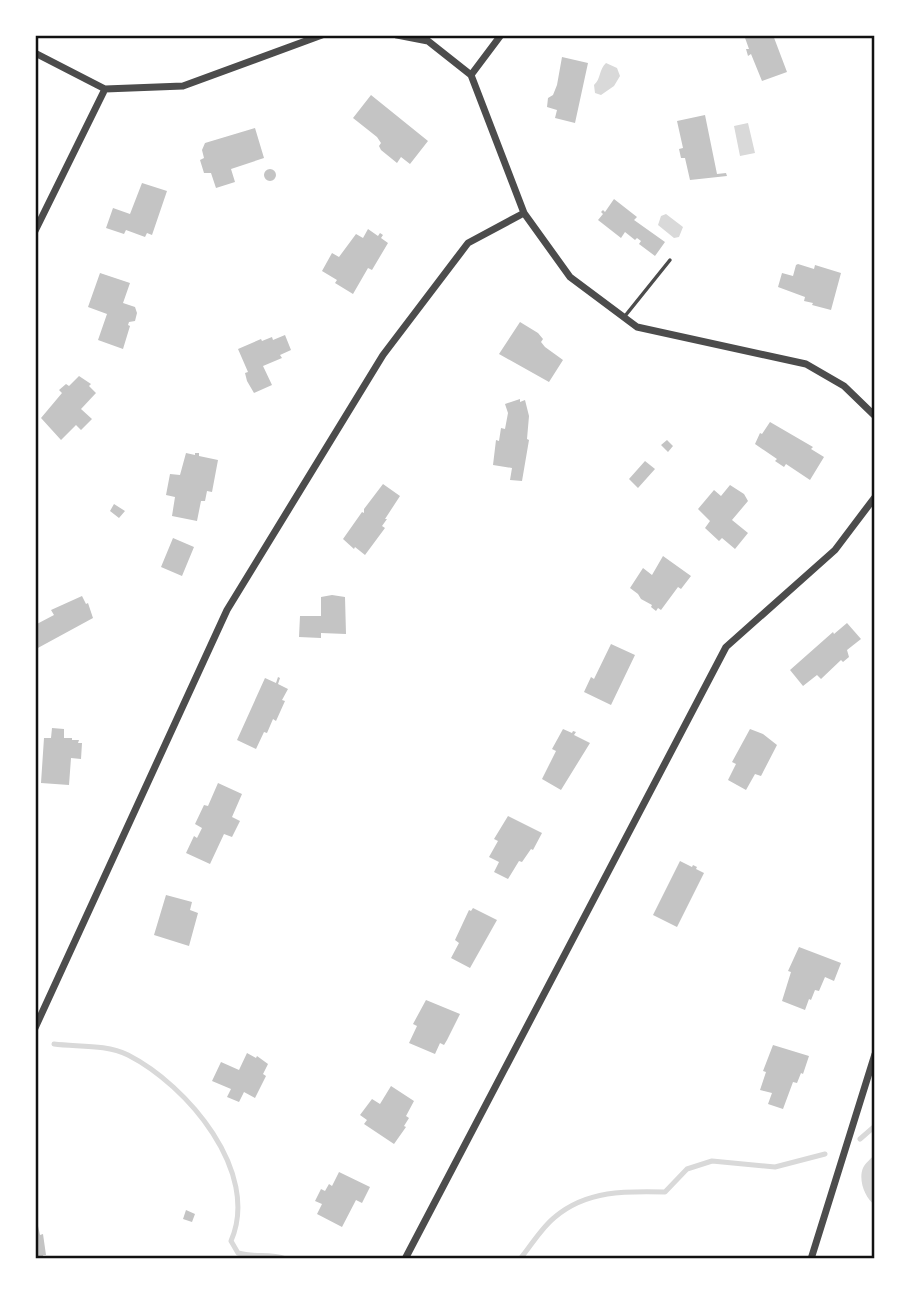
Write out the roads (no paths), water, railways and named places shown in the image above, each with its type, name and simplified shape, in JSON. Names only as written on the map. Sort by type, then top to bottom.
[{"type":"street","points":[[35,53],[105,89],[183,86],[322,35]]},
{"type":"street","points":[[397,35],[428,41],[471,75],[524,213],[570,277],[636,327],[806,364],[844,386],[875,416]]},
{"type":"street","points":[[471,75],[500,35]]},
{"type":"street","points":[[35,231],[105,89]]},
{"type":"street","points":[[35,1028],[227,610],[383,355],[468,243],[524,213]]},
{"type":"street","points":[[405,1259],[726,647],[835,550],[875,497]]},
{"type":"street","points":[[811,1259],[875,1054]]},
{"type":"lane","points":[[624,318],[670,260]]},
{"type":"waterway","points":[[54,1044],[119,1051],[151,1069],[173,1087],[213,1133],[227,1160],[236,1187],[238,1214],[231,1241],[238,1253],[286,1259]]},
{"type":"waterway","points":[[860,1139],[875,1126]]},
{"type":"waterway","points":[[520,1259],[550,1221],[567,1208],[594,1197],[621,1192],[665,1192],[687,1169],[712,1161],[775,1167],[825,1154]]}]
